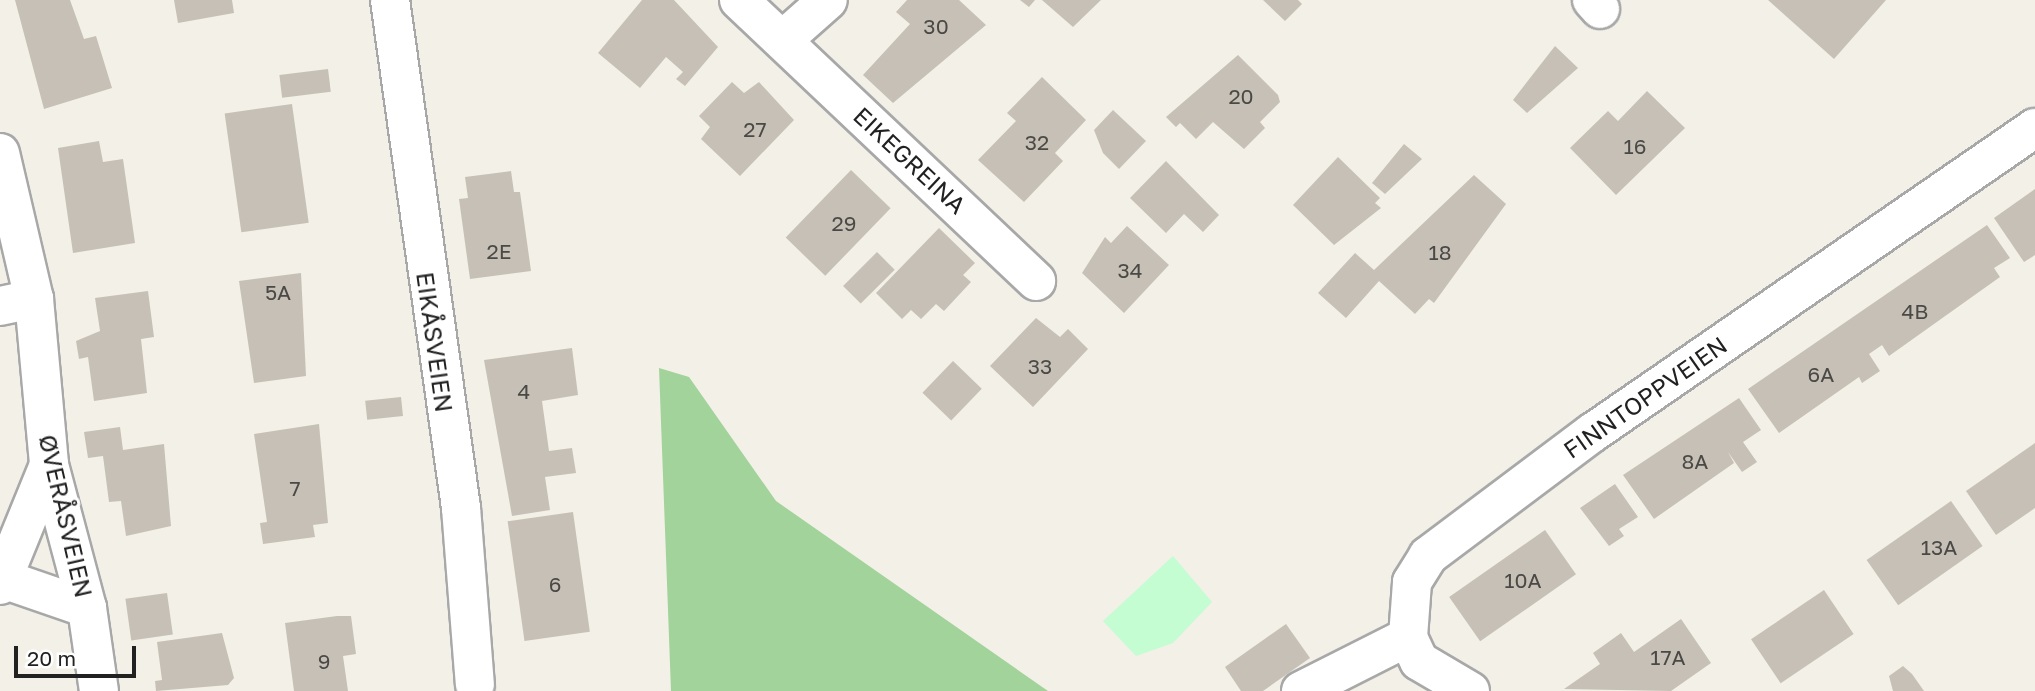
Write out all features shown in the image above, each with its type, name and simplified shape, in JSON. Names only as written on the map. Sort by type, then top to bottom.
[{"type":"street","name":"EIKÅSVEIEN","points":[[390,0],[461,508],[475,684]]},
{"type":"street","name":"EIKEGREINA","points":[[739,0],[785,38],[1036,281]]},
{"type":"street","points":[[785,38],[828,0]]},
{"type":"street","name":"FINNTOPPVEIEN","points":[[1408,637],[1412,582],[1428,556],[1462,525],[2035,128]]},
{"type":"street","name":"ØVERÅSVEIEN","points":[[0,153],[17,303],[50,465],[87,608],[99,691]]},
{"type":"street","points":[[50,465],[2,582],[87,608]]},
{"type":"street","points":[[1301,691],[1408,637],[1419,661],[1470,691]]},
{"type":"green space","points":[[659,368],[689,377],[776,501],[1048,691],[671,691]]},
{"type":"green space","points":[[1173,556],[1212,602],[1173,643],[1136,656],[1103,621]]},
{"type":"building","points":[[15,0],[70,0],[84,39],[96,36],[112,88],[44,109]]},
{"type":"building","points":[[174,0],[232,0],[234,13],[178,23]]},
{"type":"building","points":[[642,0],[674,0],[718,47],[685,86],[676,79],[683,72],[666,57],[640,88],[598,53]]},
{"type":"building","points":[[907,0],[959,0],[986,25],[893,103],[863,75],[910,24],[896,12]]},
{"type":"building","points":[[1020,0],[1035,0],[1029,7]]},
{"type":"building","points":[[1042,0],[1101,0],[1073,27]]},
{"type":"building","points":[[1263,0],[1298,0],[1302,4],[1285,21]]},
{"type":"building","points":[[1768,0],[1886,0],[1834,59]]},
{"type":"building","points":[[1555,46],[1578,68],[1527,113],[1513,100]]},
{"type":"building","points":[[1238,55],[1278,95],[1280,102],[1260,122],[1265,128],[1244,149],[1213,122],[1196,139],[1180,123],[1176,127],[1166,117]]},
{"type":"building","points":[[328,69],[331,92],[282,98],[279,75]]},
{"type":"building","points":[[1042,77],[1086,120],[1055,153],[1063,161],[1024,202],[978,160],[1016,121],[1007,113]]},
{"type":"building","points":[[732,82],[744,93],[759,82],[794,120],[740,176],[701,139],[710,127],[699,116]]},
{"type":"building","points":[[1647,91],[1685,128],[1616,195],[1570,148],[1608,111],[1618,121]]},
{"type":"building","points":[[292,104],[309,223],[241,232],[225,113]]},
{"type":"building","points":[[1113,110],[1146,141],[1119,169],[1103,153],[1094,130]]},
{"type":"building","points":[[99,141],[103,162],[123,159],[135,243],[73,253],[58,148]]},
{"type":"building","points":[[1404,144],[1422,159],[1385,194],[1372,183]]},
{"type":"building","points":[[1338,157],[1380,198],[1375,203],[1381,208],[1334,245],[1293,205]]},
{"type":"building","points":[[1166,161],[1219,215],[1203,232],[1184,214],[1166,233],[1130,198]]},
{"type":"building","points":[[851,170],[891,208],[825,276],[786,238]]},
{"type":"building","points":[[511,171],[514,192],[520,192],[531,271],[470,279],[459,199],[468,198],[465,177]]},
{"type":"building","points":[[1474,175],[1506,204],[1434,303],[1429,299],[1415,314],[1379,281],[1346,318],[1318,293],[1355,253],[1374,270]]},
{"type":"building","points":[[2035,189],[2035,255],[2024,262],[1994,218]]},
{"type":"building","points":[[1987,225],[2010,258],[1994,268],[2000,277],[1889,356],[1882,345],[1869,354],[1880,371],[1862,383],[1859,377],[1779,433],[1748,389]]},
{"type":"building","points":[[1127,226],[1169,265],[1124,313],[1082,273],[1105,237],[1111,243]]},
{"type":"building","points":[[939,228],[975,263],[963,275],[971,282],[944,311],[936,304],[921,319],[911,310],[902,319],[876,293]]},
{"type":"building","points":[[877,252],[895,270],[861,304],[843,286]]},
{"type":"building","points":[[301,273],[306,376],[254,383],[239,281]]},
{"type":"building","points":[[148,291],[154,337],[141,339],[147,393],[94,401],[88,357],[79,359],[76,341],[100,331],[95,298]]},
{"type":"building","points":[[1036,318],[1060,337],[1068,329],[1088,349],[1033,407],[990,366]]},
{"type":"building","points":[[572,348],[578,395],[542,401],[549,451],[572,448],[576,473],[545,477],[550,510],[512,516],[484,360]]},
{"type":"building","points":[[953,361],[982,389],[951,420],[922,393]]},
{"type":"building","points":[[401,397],[403,416],[367,420],[365,401]]},
{"type":"building","points":[[1739,398],[1761,430],[1743,442],[1757,462],[1742,472],[1728,452],[1734,463],[1654,519],[1623,475]]},
{"type":"building","points":[[319,424],[328,523],[313,525],[315,537],[263,544],[260,523],[267,522],[254,434]]},
{"type":"building","points":[[120,427],[123,450],[164,444],[171,526],[126,536],[121,501],[109,502],[103,456],[88,458],[84,432]]},
{"type":"building","points":[[2035,443],[2035,508],[1996,535],[1966,491]]},
{"type":"building","points":[[1615,484],[1638,517],[1619,529],[1624,536],[1609,546],[1580,508]]},
{"type":"building","points":[[1951,501],[1983,546],[1898,605],[1867,560]]},
{"type":"building","points":[[573,512],[590,632],[524,641],[508,521]]},
{"type":"building","points":[[1545,530],[1576,574],[1480,641],[1449,597]]},
{"type":"building","points":[[1824,590],[1854,634],[1781,683],[1751,639]]},
{"type":"building","points":[[167,593],[173,635],[131,640],[125,599]]},
{"type":"building","points":[[351,616],[356,654],[343,656],[348,691],[294,691],[285,623]]},
{"type":"building","points":[[1681,619],[1711,663],[1671,691],[1564,689],[1600,664],[1593,653],[1621,633],[1634,652]]},
{"type":"building","points":[[1286,624],[1310,658],[1263,691],[1241,691],[1225,667]]},
{"type":"building","points":[[222,633],[234,678],[228,685],[156,691],[155,681],[162,680],[157,642]]},
{"type":"building","points":[[1903,666],[1924,691],[1893,691],[1889,676]]}]
